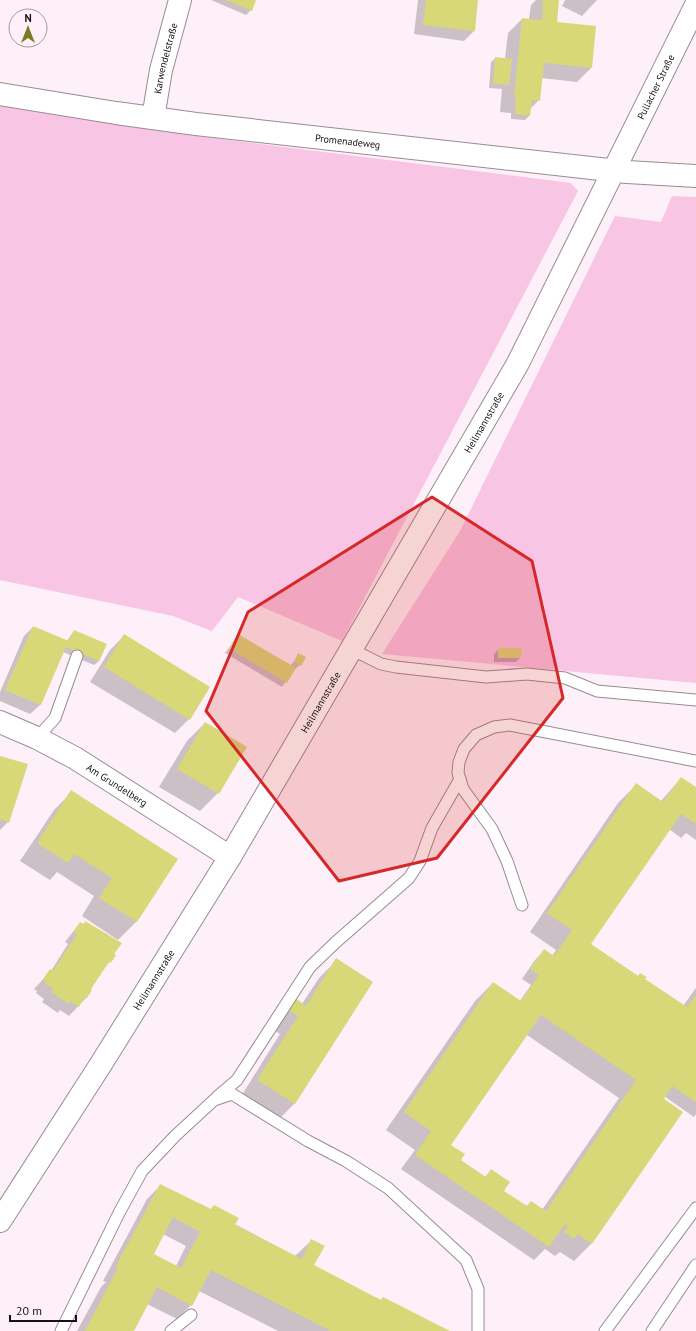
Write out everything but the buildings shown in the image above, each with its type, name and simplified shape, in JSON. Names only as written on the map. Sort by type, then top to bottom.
[{"type":"street","name":"Karwendelstraße","points":[[153,118],[161,70],[173,19],[180,0]]},
{"type":"street","name":"Pullacher Straße","points":[[615,169],[696,5]]},
{"type":"street","name":"Promenadeweg","points":[[0,94],[153,118],[303,137],[615,169],[627,172],[696,176]]},
{"type":"street","name":"Heilmannstraße","points":[[0,1221],[101,1064],[230,857],[517,365],[615,169]]},
{"type":"street","name":"Am Grundelberg","points":[[0,722],[37,738],[75,758],[230,857]]},
{"type":"lane","points":[[351,649],[381,664],[396,667],[486,677],[535,674],[565,678],[597,691],[696,700]]},
{"type":"lane","points":[[37,738],[55,718],[77,656]]},
{"type":"lane","points":[[522,905],[506,860],[492,829],[463,789],[458,773],[458,762],[464,749],[476,734],[494,727],[510,725],[696,761]]},
{"type":"lane","points":[[61,1331],[119,1213],[142,1171],[175,1136],[237,1080],[310,967],[336,942],[409,878],[420,860],[432,828],[460,780]]},
{"type":"lane","points":[[214,1100],[232,1094],[308,1141],[346,1161],[388,1188],[466,1260],[478,1289],[478,1331]]},
{"type":"lane","points":[[605,1331],[696,1208]]},
{"type":"lane","points":[[652,1331],[696,1265]]},
{"type":"lane","points":[[171,1331],[191,1314]]},
{"type":"highlighted area","points":[[432,497],[532,561],[563,698],[437,858],[339,881],[206,711],[248,612]]},
{"type":"shaded area","points":[[0,104],[197,136],[571,183],[578,191],[342,641],[238,597],[212,631],[173,616],[0,580]]},
{"type":"shaded area","points":[[672,196],[696,197],[696,683],[382,654],[460,531],[615,216],[661,222]]}]
